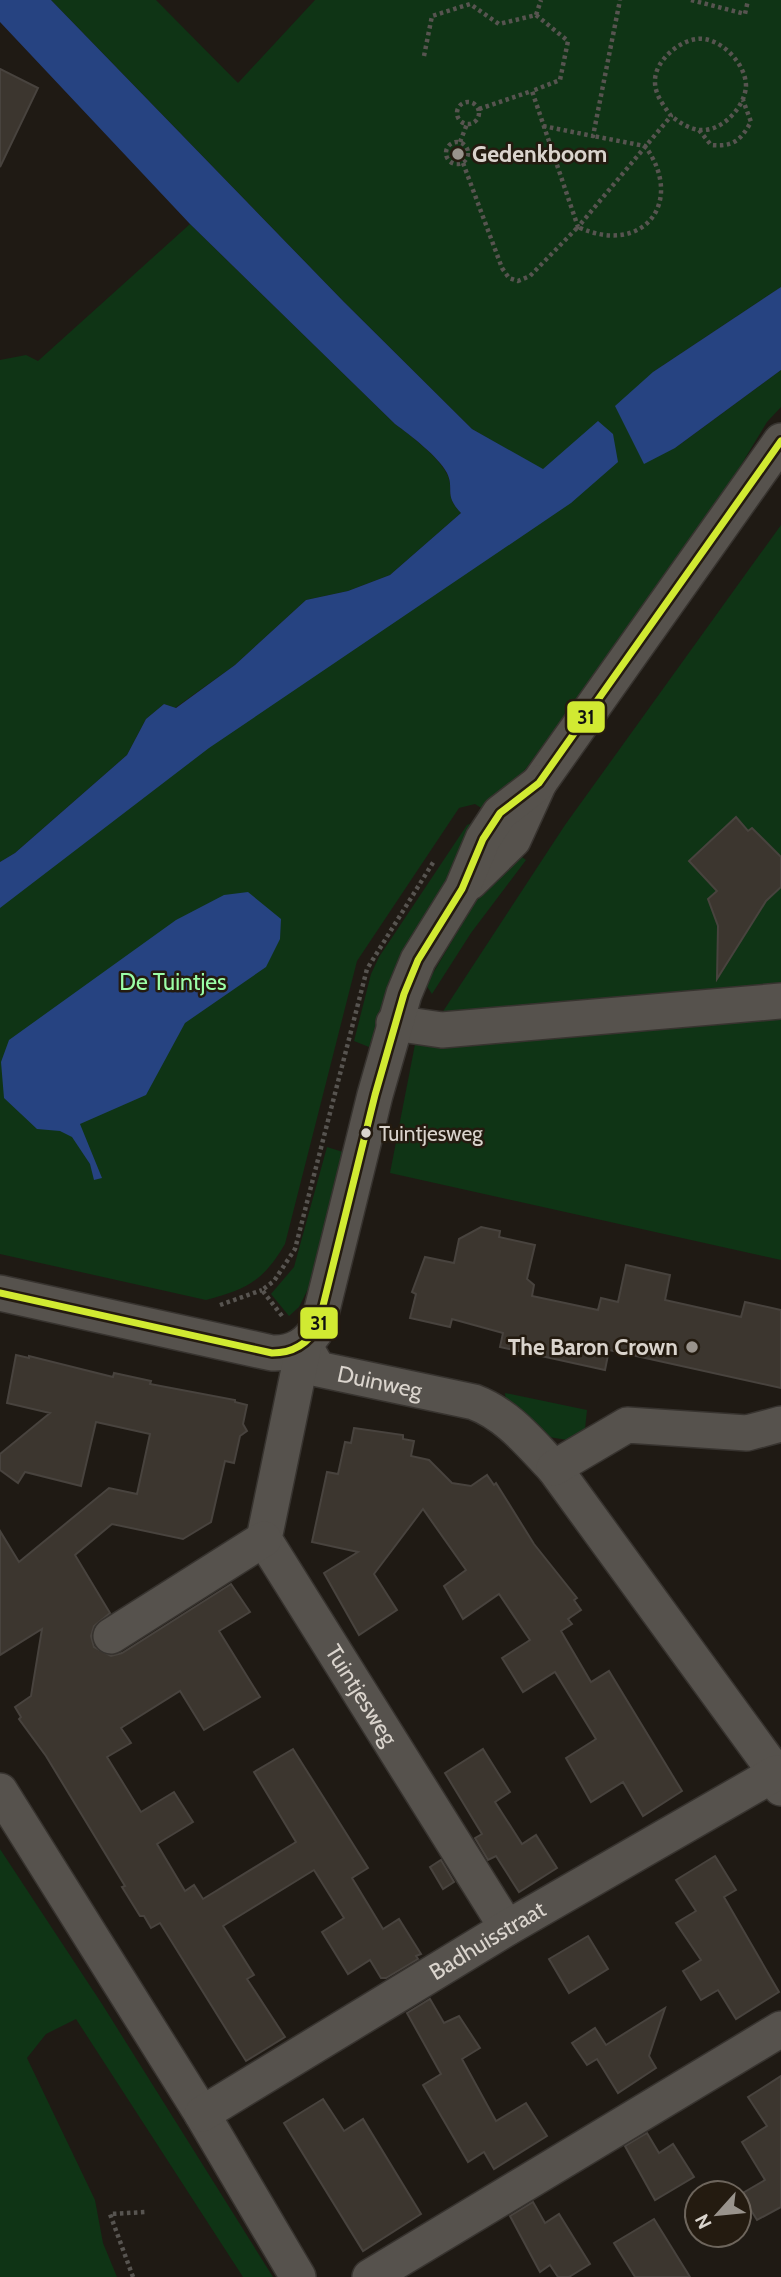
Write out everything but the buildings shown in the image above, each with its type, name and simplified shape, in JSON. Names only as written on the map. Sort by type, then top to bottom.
[{"type":"street","points":[[111,1636],[264,1539],[304,1345],[318,1326],[394,1023],[418,960],[462,889],[483,839],[500,813],[540,783],[781,440]]},
{"type":"street","points":[[394,1023],[442,1030],[781,1001]]},
{"type":"street","points":[[0,1293],[272,1353],[285,1352],[304,1345]]},
{"type":"street","name":"Duinweg","points":[[304,1345],[318,1369],[460,1399],[495,1410],[554,1468],[778,1781]]},
{"type":"street","points":[[554,1468],[627,1425],[747,1433],[781,1424]]},
{"type":"street","name":"Tuintjesweg","points":[[264,1539],[507,1928]]},
{"type":"street","name":"Badhuisstraat","points":[[202,2114],[507,1928],[778,1781]]},
{"type":"street","points":[[0,1791],[202,2114],[298,2277]]},
{"type":"street","points":[[370,2277],[781,2029]]},
{"type":"path","points":[[536,15],[541,0]]},
{"type":"path","points":[[593,136],[620,0]]},
{"type":"path","points":[[691,0],[745,14],[748,0]]},
{"type":"path","points":[[424,56],[432,16],[470,4],[499,24],[536,15]]},
{"type":"path","points":[[479,109],[560,80],[568,41],[536,15]]},
{"type":"path","points":[[707,38],[722,45],[736,61],[746,83],[743,100],[729,118],[707,130],[686,127],[671,116],[660,100],[654,81],[662,63],[673,49],[691,40],[707,38]]},
{"type":"path","points":[[532,91],[578,227],[600,237],[624,236],[645,228],[658,208],[660,185],[658,163],[645,146],[544,126]]},
{"type":"path","points":[[699,129],[710,145],[727,147],[741,139],[751,122],[743,100]]},
{"type":"path","points":[[467,124],[457,118],[458,106],[468,101],[479,109]]},
{"type":"path","points":[[460,142],[467,124],[477,120],[479,109]]},
{"type":"path","points":[[460,142],[468,153],[463,163],[502,268],[509,278],[518,281],[530,276],[578,227],[671,116]]},
{"type":"path","points":[[460,142],[450,144],[445,154],[452,164],[463,163]]},
{"type":"path","points":[[133,2277],[110,2214],[145,2212]]},
{"type":"green space","name":"De Tuintjes","points":[[51,0],[156,0],[238,83],[315,0],[781,0],[781,287],[653,372],[675,448],[781,370],[781,407],[767,422],[704,526],[508,793],[489,813],[475,804],[459,808],[357,961],[285,1244],[269,1267],[253,1282],[233,1292],[206,1300],[0,1254],[0,894],[543,470],[472,429],[344,302]]},
{"type":"green space","points":[[190,224],[395,424],[438,461],[449,479],[452,501],[461,513],[390,575],[348,591],[306,600],[235,665],[175,708],[164,704],[146,719],[127,755],[15,853],[0,862],[0,360],[26,355],[38,361]]},
{"type":"green space","points":[[781,525],[781,989],[440,1016],[565,825]]},
{"type":"green space","points":[[472,823],[480,826],[415,931],[392,977],[369,1047],[354,1041],[371,974],[379,957],[467,825]]},
{"type":"green space","points":[[514,851],[526,860],[471,933],[432,994],[426,985],[475,902]]},
{"type":"green space","points":[[781,1018],[781,1260],[390,1173],[417,1034]]},
{"type":"green space","points":[[327,1147],[343,1152],[309,1287],[299,1307],[289,1316],[271,1294],[294,1267]]},
{"type":"green space","points":[[505,1393],[587,1410],[585,1429],[567,1440],[543,1436],[506,1403]]},
{"type":"green space","points":[[0,1849],[102,2004],[273,2277],[243,2277],[76,2019],[46,2034],[27,2058],[95,2200],[103,2243],[117,2277],[0,2277]]},
{"type":"water","points":[[0,0],[51,0],[344,302],[472,429],[543,469],[598,421],[613,434],[618,462],[571,503],[209,748],[0,908],[0,862],[15,853],[127,755],[146,719],[164,704],[176,708],[235,665],[306,600],[348,591],[390,575],[461,513],[452,501],[447,473],[438,460],[395,424],[190,224],[0,22]]},
{"type":"water","points":[[781,287],[781,370],[675,448],[644,464],[615,406],[653,372]]},
{"type":"water","points":[[248,892],[281,919],[280,939],[266,967],[185,1023],[146,1095],[80,1124],[102,1178],[94,1180],[90,1164],[72,1137],[60,1131],[37,1129],[4,1098],[1,1062],[9,1040],[176,920],[224,895]]},
{"type":"transit line","name":"31","points":[[0,1293],[272,1353],[293,1349],[310,1338],[318,1326],[375,1095],[404,994],[418,960],[462,889],[483,839],[500,813],[539,783],[781,441]]},
{"type":"place","name":"Gedenkboom","points":[[458,154]]},
{"type":"place","name":"Tuintjesweg","points":[[366,1133]]},
{"type":"place","name":"The Baron Crown","points":[[692,1347]]}]
